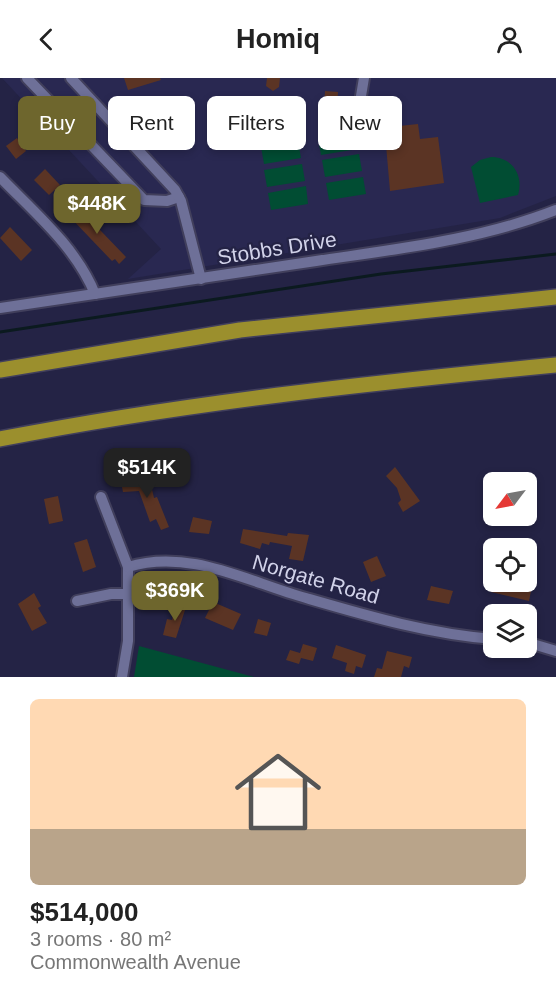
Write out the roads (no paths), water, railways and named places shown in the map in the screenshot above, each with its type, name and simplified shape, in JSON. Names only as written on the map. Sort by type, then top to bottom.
[{"type":"highway","points":[[0,370],[240,330],[556,297]]},
{"type":"highway","points":[[0,439],[240,398],[556,365]]},
{"type":"street","points":[[27,78],[144,200],[166,201],[179,197]]},
{"type":"street","points":[[71,78],[161,174],[179,197],[201,279]]},
{"type":"street","points":[[361,96],[364,78]]},
{"type":"street","points":[[0,177],[74,255],[86,273],[95,294]]},
{"type":"street","name":"Stobbs Drive","points":[[0,308],[465,237],[506,228],[556,210]]},
{"type":"street","points":[[100,497],[128,567],[130,594],[128,642],[122,677]]},
{"type":"street","name":"Norgate Road","points":[[128,567],[145,562],[171,560],[200,564],[303,598],[437,634],[483,638]]},
{"type":"street","points":[[77,601],[111,594],[130,594]]},
{"type":"street","points":[[537,644],[556,651]]},
{"type":"waterway","points":[[0,332],[381,274],[556,254]]}]
